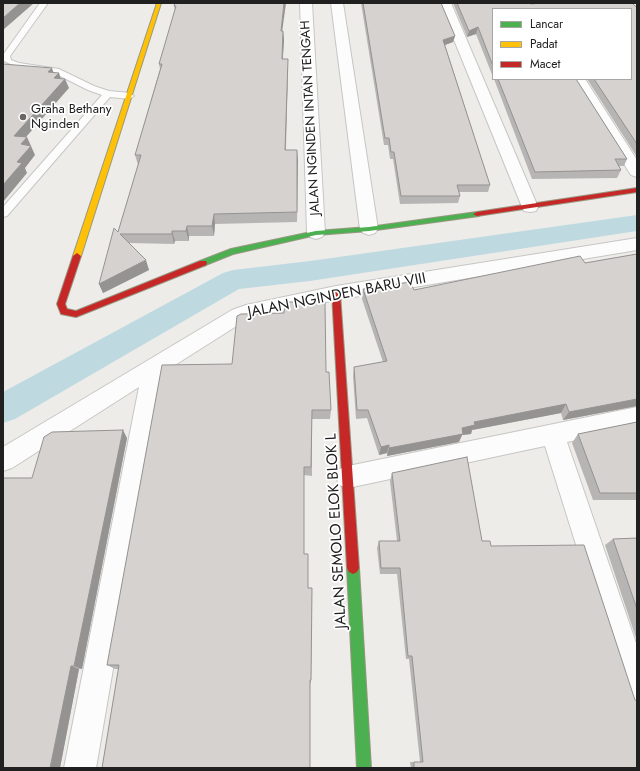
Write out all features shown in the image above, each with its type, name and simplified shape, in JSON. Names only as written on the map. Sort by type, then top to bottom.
[{"type":"street","points":[[159,3],[130,96],[61,304],[64,312],[76,314],[231,252],[316,233],[369,228],[530,207],[637,190]]},
{"type":"street","name":"JALAN NGINDEN INTAN TENGAH","points":[[306,3],[316,233]]},
{"type":"street","points":[[337,3],[369,228]]},
{"type":"street","points":[[446,3],[530,207]]},
{"type":"street","points":[[579,80],[637,172]]},
{"type":"street","name":"JALAN NGINDEN BARU VIII","points":[[3,460],[239,315],[253,310],[336,293],[637,244]]},
{"type":"street","name":"JALAN SEMOLO ELOK BLOK L","points":[[336,293],[364,768]]},
{"type":"street","points":[[80,768],[154,367]]},
{"type":"street","points":[[348,477],[637,417]]},
{"type":"street","points":[[553,435],[637,691]]},
{"type":"lane","points":[[44,3],[6,56],[8,61],[17,65],[56,71],[90,88],[108,94],[130,96]]},
{"type":"lane","points":[[3,214],[108,94]]},
{"type":"building","points":[[3,3],[20,3],[3,18]]},
{"type":"building","points":[[175,3],[284,3],[281,31],[283,31],[282,59],[288,59],[285,150],[297,150],[297,212],[214,214],[212,226],[187,226],[186,231],[172,231],[172,234],[120,234],[146,260],[99,284],[114,228],[118,232],[141,155],[135,155],[162,64],[159,64],[176,6],[174,6]]},
{"type":"building","points":[[363,3],[441,3],[455,36],[443,40],[490,185],[457,185],[460,196],[401,196],[394,152],[391,152],[389,138],[385,138]]},
{"type":"building","points":[[457,3],[632,3],[637,7],[637,144],[595,80],[632,80],[632,8],[492,8],[492,63],[478,27],[469,31]]},
{"type":"building","name":"Graha Bethany Nginden","points":[[3,64],[52,68],[48,72],[59,73],[54,78],[65,79],[14,136],[27,137],[21,144],[31,146],[17,162],[22,163],[3,185]]},
{"type":"building","points":[[498,80],[577,80],[627,159],[615,159],[621,170],[535,172]]},
{"type":"building","points":[[637,254],[637,399],[569,412],[566,404],[474,422],[475,425],[462,428],[463,434],[389,448],[389,445],[381,447],[368,410],[357,410],[354,367],[387,361],[363,289],[410,282],[414,290],[580,256],[585,263]]},
{"type":"building","points":[[285,302],[325,302],[326,372],[329,372],[331,410],[312,410],[311,467],[304,467],[304,554],[308,554],[308,588],[312,588],[310,768],[102,768],[119,665],[107,665],[162,365],[232,364],[237,316],[241,314],[284,313]]},
{"type":"building","points":[[637,422],[637,493],[600,493],[578,434]]},
{"type":"building","points":[[123,430],[74,666],[71,666],[50,768],[3,768],[3,478],[32,478],[44,437],[52,432]]},
{"type":"building","points":[[467,457],[482,541],[490,541],[491,546],[584,545],[635,700],[637,701],[637,768],[414,768],[414,762],[423,762],[412,656],[408,656],[400,568],[381,568],[379,541],[400,541],[392,473]]},
{"type":"building","points":[[637,538],[637,609],[613,539]]},
{"type":"waterway","points":[[3,409],[233,280],[310,271],[637,223]]},
{"type":"traffic: fast","points":[[203,263],[231,252],[316,233],[369,229],[477,214]]},
{"type":"traffic: fast","points":[[353,568],[364,768]]},
{"type":"traffic: slow","points":[[77,256],[159,3]]},
{"type":"traffic: jam","points":[[477,214],[637,190]]},
{"type":"traffic: jam","points":[[77,256],[61,304],[64,312],[76,314],[203,263]]},
{"type":"traffic: jam","points":[[336,293],[353,568]]},
{"type":"place","name":"Graha Bethany Nginden","points":[[23,117]]}]
